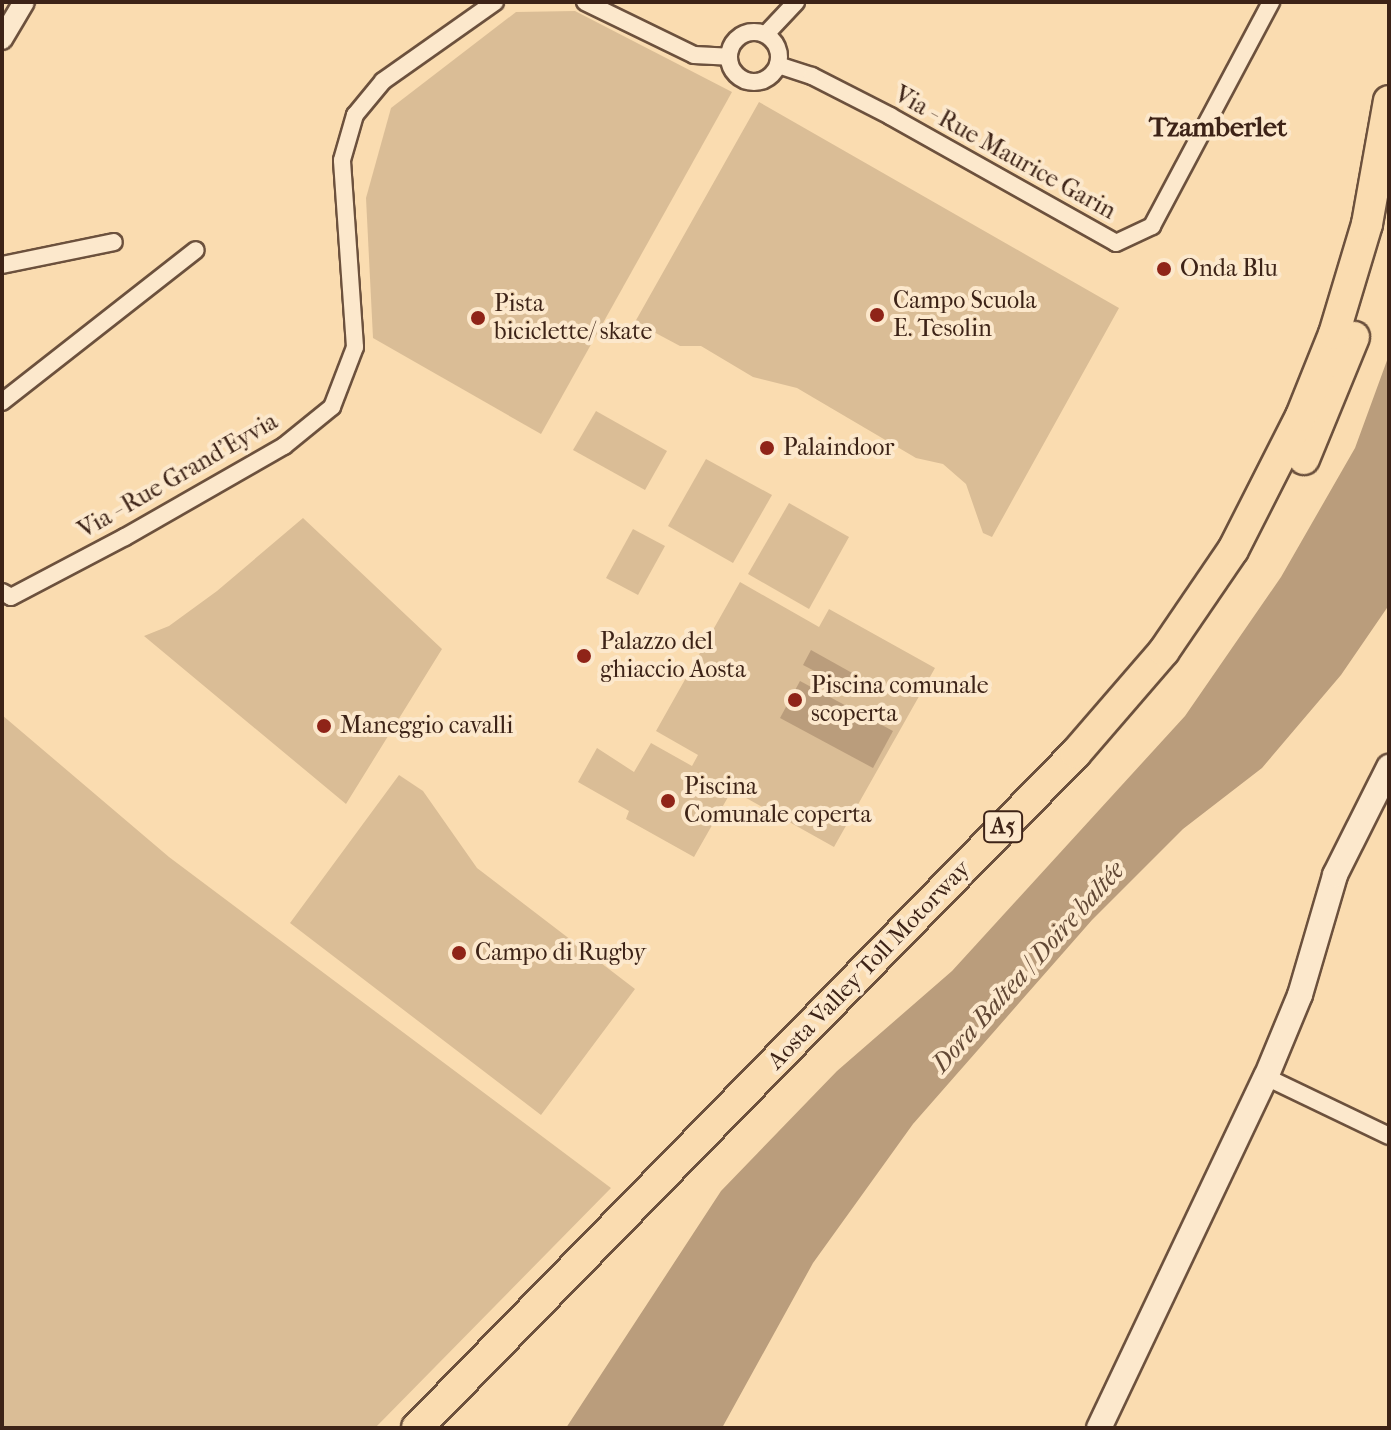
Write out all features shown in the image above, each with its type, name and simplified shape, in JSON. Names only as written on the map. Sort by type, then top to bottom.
[{"type":"highway","name":"Aosta Valley Toll Motorway","points":[[417,1428],[1076,753],[1164,651],[1233,550],[1301,416],[1334,334],[1367,224],[1389,101]]},
{"type":"highway","name":"Aosta Valley Toll Motorway","points":[[442,1428],[1090,766],[1177,664],[1251,559],[1327,411],[1361,314],[1389,201]]},
{"type":"main road","points":[[1099,1428],[1266,1077],[1300,995],[1335,875],[1389,767]]},
{"type":"street","points":[[2,39],[24,2]]},
{"type":"street","name":"Via - Rue Grand'Eyvia","points":[[2,592],[11,597],[138,529],[284,446],[332,407],[355,347],[342,160],[355,115],[383,81],[495,2]]},
{"type":"street","points":[[585,2],[686,52],[729,57]]},
{"type":"street","points":[[766,34],[778,48],[778,65],[769,78],[750,82],[733,71],[729,57],[743,34],[766,34],[796,2]]},
{"type":"street","name":"Via - Rue Maurice Garin","points":[[778,65],[812,76],[890,116],[1116,243],[1152,226],[1271,2]]},
{"type":"street","points":[[2,265],[114,242]]},
{"type":"street","points":[[2,402],[196,250]]},
{"type":"street","points":[[1266,1077],[1389,1136]]},
{"type":"shaded area","points":[[575,11],[732,92],[541,434],[373,338],[366,198],[391,108],[516,12]]},
{"type":"shaded area","name":"Campo Scuola E. Tesolin","points":[[759,102],[1119,308],[992,537],[983,533],[966,484],[943,464],[916,458],[797,388],[753,377],[701,346],[680,346],[635,322]]},
{"type":"shaded area","points":[[596,411],[667,451],[645,490],[573,450]]},
{"type":"shaded area","points":[[706,459],[772,495],[733,563],[668,526]]},
{"type":"shaded area","points":[[789,503],[849,537],[809,609],[748,574]]},
{"type":"shaded area","name":"Maneggio cavalli","points":[[303,518],[442,649],[346,804],[144,636],[169,626],[217,591]]},
{"type":"shaded area","points":[[633,529],[665,546],[638,595],[606,578]]},
{"type":"shaded area","name":"Piscina comunale scoperta","points":[[740,582],[819,627],[829,609],[935,668],[834,847],[732,790],[694,857],[626,819],[629,811],[578,782],[597,748],[634,772],[651,743],[692,766],[698,755],[656,731]]},
{"type":"shaded area","points":[[2,715],[169,857],[611,1188],[375,1428],[2,1428]]},
{"type":"shaded area","name":"Campo di Rugby","points":[[399,775],[423,791],[477,868],[635,989],[541,1115],[290,923]]},
{"type":"water","name":"Dora Baltea / Doire baltée","points":[[1389,355],[1389,605],[1341,675],[1262,768],[1183,829],[1092,920],[913,1124],[813,1263],[722,1428],[566,1428],[721,1191],[837,1071],[952,971],[1185,716],[1281,577],[1355,448]]},
{"type":"water","points":[[811,650],[854,674],[847,688],[803,665]]},
{"type":"water","points":[[800,681],[893,731],[873,768],[780,718]]},
{"type":"place","name":"Onda Blu","points":[[1164,269]]},
{"type":"place","name":"Campo Scuola E. Tesolin","points":[[877,315]]},
{"type":"place","name":"Pista biciclette/ skate","points":[[478,318]]},
{"type":"place","name":"Palaindoor","points":[[767,448]]},
{"type":"place","name":"Palazzo del ghiaccio Aosta","points":[[584,656]]},
{"type":"place","name":"Piscina comunale scoperta","points":[[795,700]]},
{"type":"place","name":"Maneggio cavalli","points":[[324,726]]},
{"type":"place","name":"Piscina Comunale coperta","points":[[668,801]]},
{"type":"place","name":"Campo di Rugby","points":[[459,953]]},
{"type":"district","name":"Tzamberlet","points":[[1218,127]]}]
